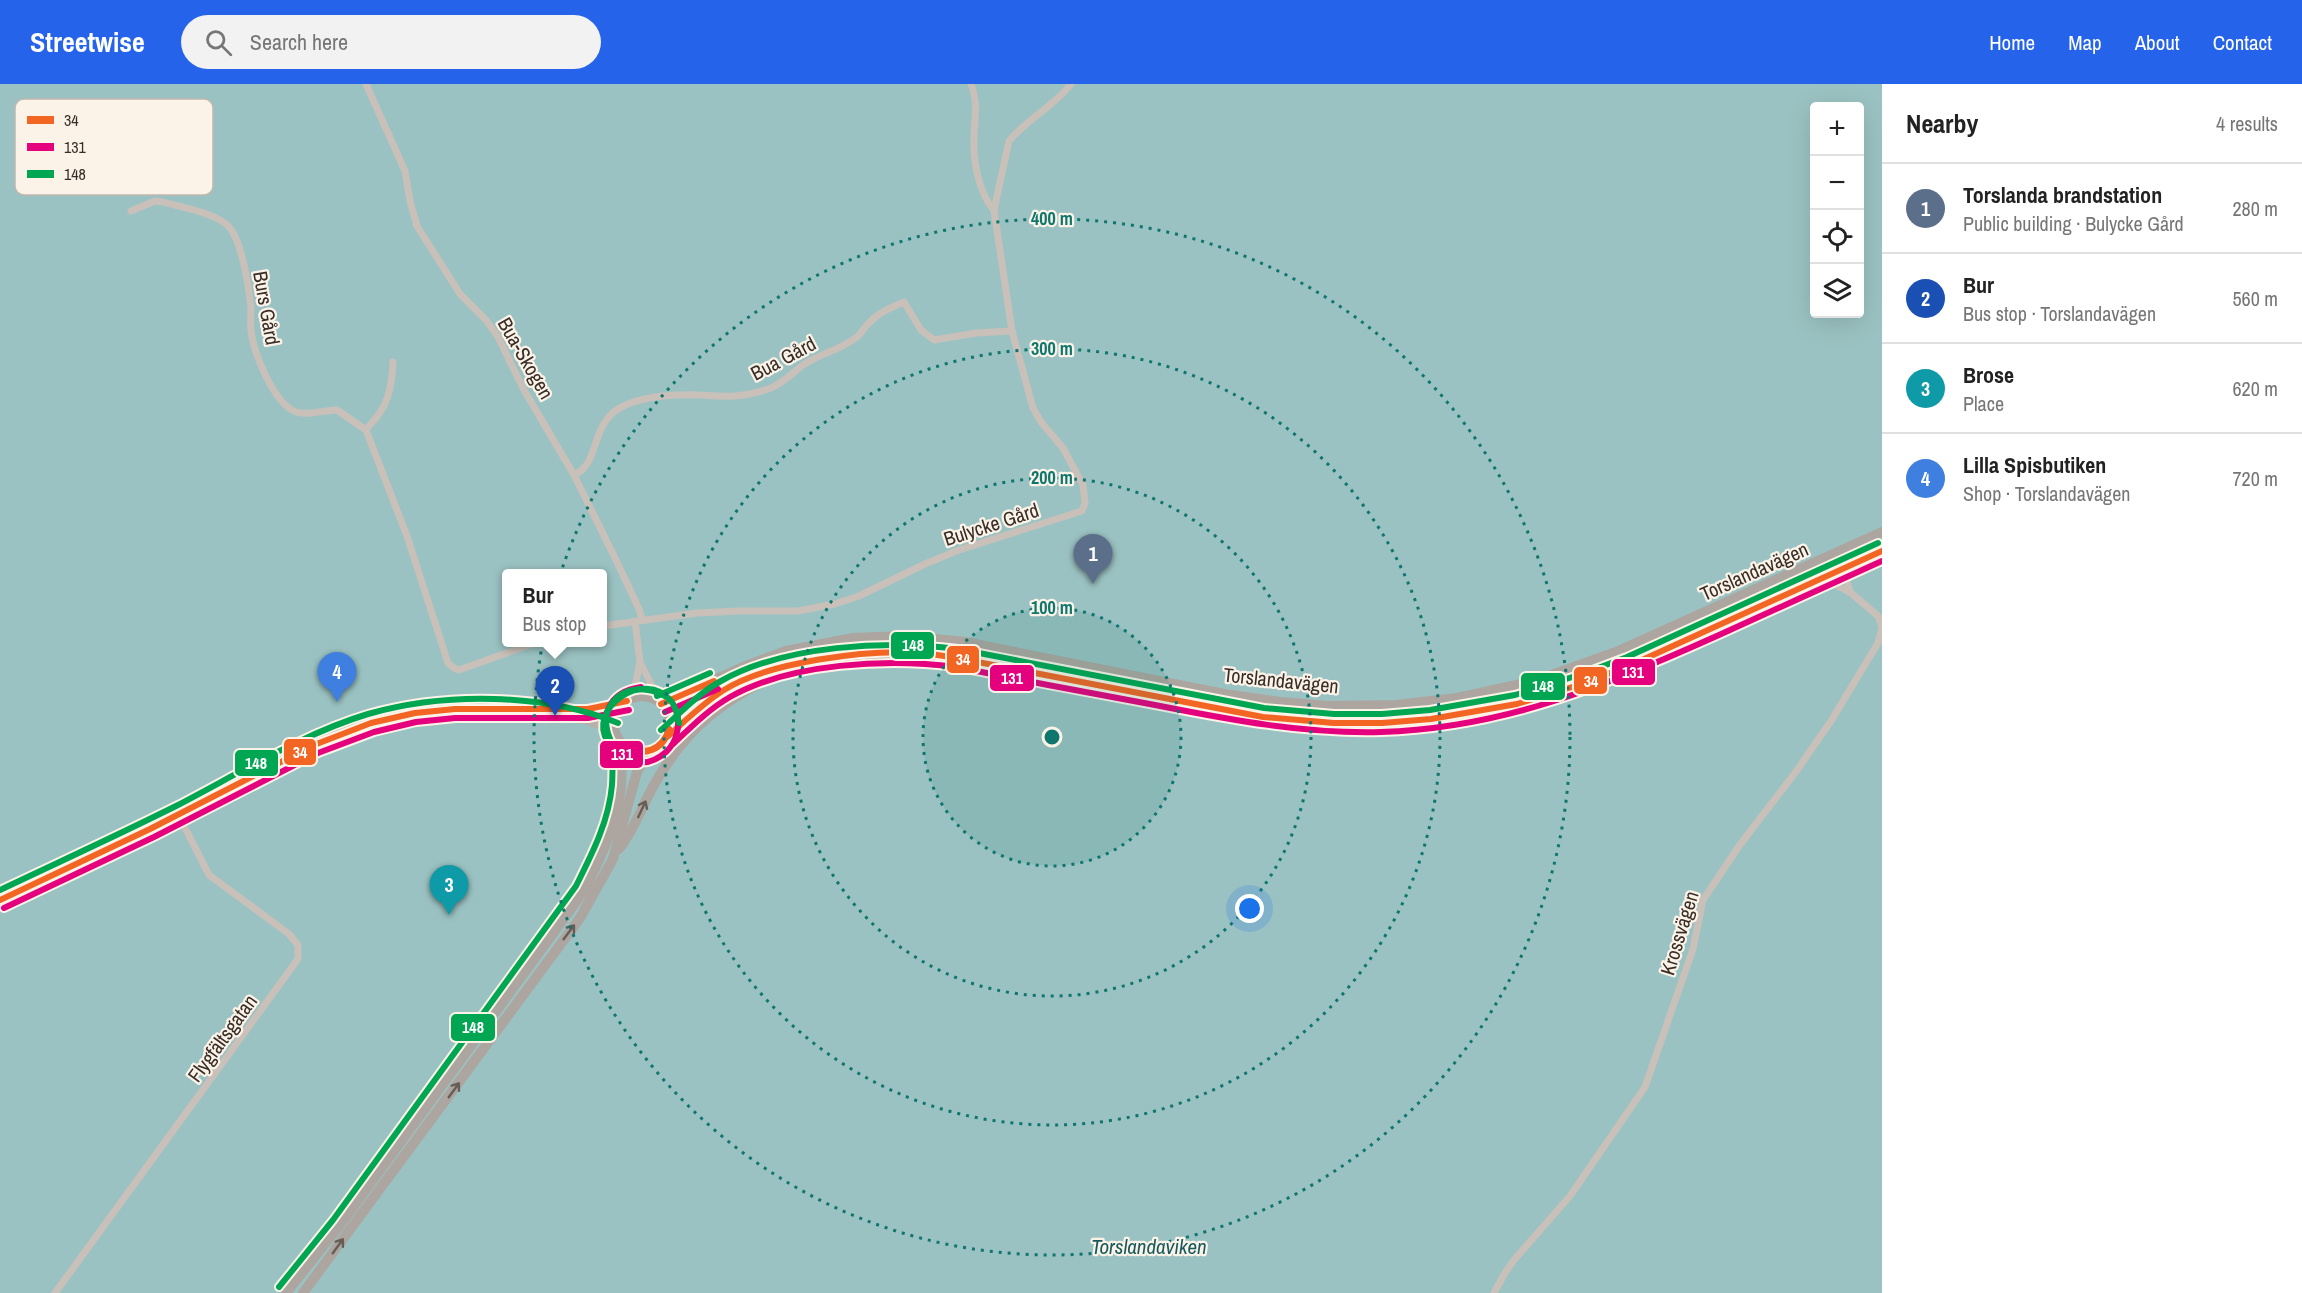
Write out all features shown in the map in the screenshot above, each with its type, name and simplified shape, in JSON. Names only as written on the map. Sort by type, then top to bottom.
[{"type":"main road","name":"Torslandavägen","points":[[630,699],[643,696],[657,701],[786,651],[845,639],[904,636],[974,644],[1224,694],[1280,702],[1327,706],[1396,705],[1457,698],[1535,681],[1616,652],[1882,532]]},
{"type":"main road","name":"Torslandavägen","points":[[648,752],[659,747],[667,737],[712,698],[736,683],[768,670],[863,654],[931,654],[1263,717],[1334,723],[1419,720],[1498,708],[1575,687],[1631,665],[1882,551]]},
{"type":"main road","name":"Torslandavägen","points":[[615,855],[631,834],[653,787],[668,762],[695,729],[728,700],[763,681],[809,663]]},
{"type":"main road","points":[[286,1293],[340,1225],[584,891],[602,854],[615,817],[621,785],[622,744],[615,731],[615,717],[619,708],[630,699]]},
{"type":"main road","points":[[657,701],[670,720],[667,737]]},
{"type":"main road","points":[[303,1293],[580,918],[615,855],[637,772],[648,752],[634,751],[622,744]]},
{"type":"street","name":"Bua-Skogen","points":[[366,84],[405,171],[417,226],[460,294],[486,320],[498,337],[515,374],[574,475],[617,562],[639,620]]},
{"type":"street","name":"Bulycke Gård","points":[[971,84],[976,102],[975,158],[982,188],[994,210]]},
{"type":"street","name":"Bulycke Gård","points":[[639,620],[739,610],[798,611],[835,604],[859,596],[959,550],[1082,512],[1085,503],[1083,485],[1063,448],[1041,422],[1033,408],[1012,331],[994,210],[1009,141],[1056,102],[1071,84]]},
{"type":"street","name":"Burs Gård","points":[[131,211],[155,201],[162,202],[212,216],[222,220],[230,227],[239,249],[247,286],[254,344],[278,397],[286,406],[297,412],[337,410],[366,430]]},
{"type":"street","name":"Bua Gård","points":[[574,475],[581,472],[589,462],[598,433],[605,421],[616,410],[627,404],[678,395],[736,396],[772,387],[811,360],[847,344],[860,335],[868,323],[891,307],[904,302],[921,330],[934,340],[976,333],[1012,331]]},
{"type":"street","points":[[393,362],[389,395],[380,413],[366,430],[407,536],[448,663],[453,669],[459,670],[523,647]]},
{"type":"street","points":[[1851,593],[1847,585],[1847,578],[1854,564]]},
{"type":"street","name":"Krossvägen","points":[[1494,1293],[1514,1260],[1570,1196],[1645,1087],[1693,949],[1703,900],[1739,846],[1795,773],[1831,721],[1877,647],[1881,634],[1880,618],[1851,593],[1832,583],[1816,581]]},
{"type":"street","points":[[607,625],[639,620],[640,662],[630,699]]},
{"type":"street","points":[[640,662],[657,701]]},
{"type":"street","name":"Torslandavägen","points":[[0,900],[314,745],[371,723],[424,712],[455,709],[588,709],[630,699]]},
{"type":"street","name":"Torslandavägen","points":[[525,710],[587,720],[615,731]]},
{"type":"street","name":"Flygfältsgatan","points":[[56,1293],[298,959],[298,945],[289,934],[209,874],[178,814]]},
{"type":"street","name":"Torslandavägen","points":[[0,892],[56,867],[83,860]]},
{"type":"water","name":"Torslandaviken","points":[[0,84],[1882,84],[1882,1293],[0,1293]]},
{"type":"transit line","name":"148","points":[[661,730],[705,691],[747,669],[775,660],[836,648],[900,645],[958,649],[1264,708],[1334,714],[1382,714],[1430,710],[1515,695],[1582,674],[1627,657],[1878,543]]},
{"type":"transit line","name":"34","points":[[667,737],[694,712],[724,690],[743,680],[792,665],[819,660],[898,652],[957,658],[1263,717],[1334,723],[1382,723],[1431,719],[1517,704],[1585,683],[1631,665],[1882,551]]},
{"type":"transit line","name":"131","points":[[673,744],[715,707],[754,686],[810,670],[900,663],[956,667],[1268,725],[1352,732],[1427,729],[1513,713],[1596,687],[1719,635],[1882,561]]},
{"type":"transit line","name":"148","points":[[657,696],[710,673]]},
{"type":"transit line","name":"34","points":[[661,704],[714,681]]},
{"type":"transit line","name":"131","points":[[641,687],[620,694],[609,707],[606,723],[610,739],[619,753],[632,761],[648,762],[666,752],[673,744],[677,734],[677,713]]},
{"type":"transit line","name":"148","points":[[622,755],[608,742],[603,729],[605,717],[611,706],[621,697],[633,691],[647,689],[660,692],[673,703],[679,723]]},
{"type":"transit line","name":"131","points":[[665,712],[718,689]]},
{"type":"transit line","name":"148","points":[[620,754],[610,740],[606,726],[607,713],[613,702],[622,694],[634,690],[649,690],[665,696]]},
{"type":"transit line","name":"148","points":[[0,890],[176,806],[295,743],[368,714],[429,702],[494,699],[558,706],[618,723]]},
{"type":"transit line","name":"34","points":[[0,900],[150,829],[314,745],[371,723],[415,713],[455,709],[588,709],[627,701]]},
{"type":"transit line","name":"131","points":[[4,908],[154,837],[318,753],[374,732],[416,722],[455,718],[588,718],[629,710]]},
{"type":"transit line","name":"34","points":[[626,747],[640,751],[652,749],[662,742],[669,729]]},
{"type":"transit line","name":"34","points":[[626,747],[639,752],[652,750],[663,742],[669,729]]},
{"type":"transit line","name":"148","points":[[279,1287],[333,1220],[576,886],[604,824],[612,785],[613,743]]},
{"type":"place","name":"Torslanda brandstation","points":[[1093,584]]},
{"type":"place","name":"Lilla Spisbutiken","points":[[337,702]]},
{"type":"place","name":"Bur","points":[[555,716]]},
{"type":"place","name":"Brose","points":[[449,915]]}]
